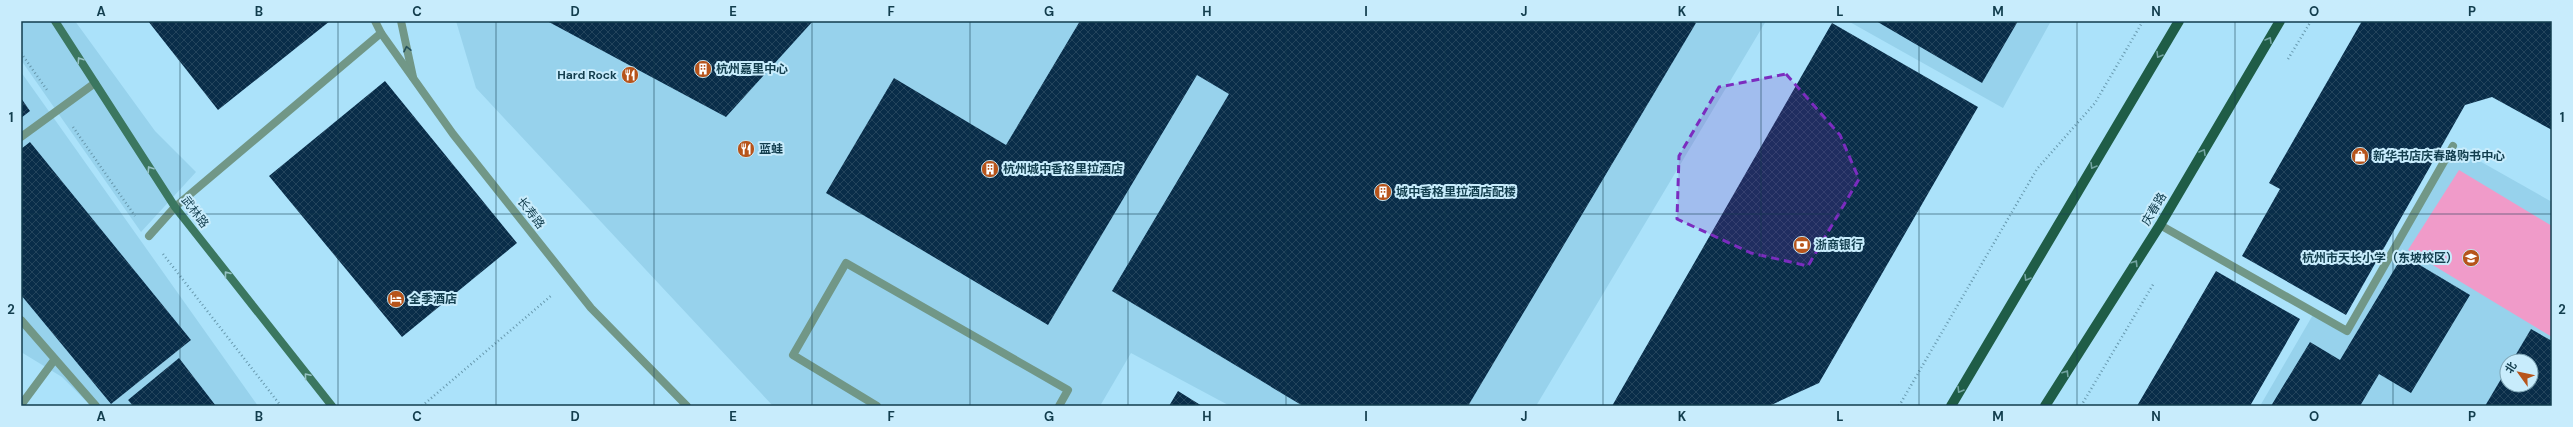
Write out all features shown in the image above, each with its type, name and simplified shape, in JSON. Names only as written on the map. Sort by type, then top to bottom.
[{"type":"main road","points":[[1951,406],[2179,21]]},
{"type":"main road","name":"庆春路","points":[[2045,406],[2160,225],[2280,21]]},
{"type":"street","name":"武林路","points":[[55,21],[175,207],[332,406]]},
{"type":"street","name":"长寿路","points":[[375,21],[381,33],[453,134],[569,281],[591,308],[687,406]]},
{"type":"street","points":[[401,21],[412,77]]},
{"type":"street","points":[[149,236],[175,207],[381,33]]},
{"type":"street","points":[[21,137],[95,83]]},
{"type":"street","points":[[2160,225],[2347,331],[2453,146]]},
{"type":"street","points":[[877,406],[793,354],[846,263],[1068,390],[1059,406]]},
{"type":"street","points":[[21,320],[96,406]]},
{"type":"street","points":[[21,405],[55,359]]},
{"type":"path","points":[[1898,406],[2037,169],[2095,103],[2143,21]]},
{"type":"path","points":[[422,406],[569,281]]},
{"type":"highlighted area","points":[[1786,74],[1840,135],[1859,179],[1808,266],[1751,253],[1677,219],[1679,156],[1719,87]]},
{"type":"shaded area","points":[[21,21],[75,21],[155,131],[196,172],[141,232],[21,60]]},
{"type":"shaded area","name":"杭州嘉里中心","points":[[456,21],[1766,21],[1536,406],[1230,406],[1131,353],[1100,406],[773,406],[476,88]]},
{"type":"shaded area","points":[[1848,21],[2051,21],[2003,108]]},
{"type":"shaded area","points":[[21,72],[258,406],[91,406],[62,377],[21,352]]},
{"type":"shaded area","name":"杭州市天长小学（东坡校区）","points":[[2453,146],[2552,202],[2552,406],[2260,406],[2314,313],[2347,331]]},
{"type":"shaded area","points":[[2459,170],[2552,226],[2552,337],[2408,250]]},
{"type":"building","points":[[148,21],[232,22],[330,21],[218,110]]},
{"type":"building","name":"杭州嘉里中心","points":[[547,21],[813,21],[726,117]]},
{"type":"building","name":"城中香格里拉酒店配楼","points":[[1080,21],[1692,21],[1696,23],[1468,406],[1303,406],[1112,291],[1229,94],[1197,75],[1048,325],[826,193],[894,78],[1006,145]]},
{"type":"building","points":[[1876,21],[2018,21],[1982,83]]},
{"type":"building","name":"新华书店庆春路购书中心","points":[[2362,21],[2552,21],[2552,130],[2492,97],[2465,105],[2346,315],[2242,256],[2280,189],[2269,183]]},
{"type":"building","name":"浙商银行","points":[[1832,23],[1978,107],[1819,383],[1769,406],[1612,406]]},
{"type":"building","points":[[385,81],[517,243],[402,337],[269,176]]},
{"type":"building","points":[[21,98],[30,111],[21,118]]},
{"type":"building","points":[[30,142],[191,340],[111,404],[21,295],[21,149]]},
{"type":"building","points":[[2403,255],[2470,295],[2411,393],[2379,374],[2360,406],[2271,406],[2310,342],[2340,360]]},
{"type":"building","points":[[2216,271],[2300,319],[2250,406],[2137,406]]},
{"type":"building","points":[[2531,329],[2552,341],[2552,406],[2485,406],[2499,382],[2499,393],[2539,393],[2539,353],[2517,353]]},
{"type":"building","points":[[179,358],[216,406],[133,406],[128,400]]},
{"type":"building","points":[[1178,391],[1202,406],[1169,406]]},
{"type":"place","name":"杭州嘉里中心","points":[[703,69]]},
{"type":"place","name":"Hard Rock","points":[[630,75]]},
{"type":"place","name":"蓝蛙","points":[[746,149]]},
{"type":"place","name":"新华书店庆春路购书中心","points":[[2360,156]]},
{"type":"place","name":"杭州城中香格里拉酒店","points":[[990,169]]},
{"type":"place","name":"城中香格里拉酒店配楼","points":[[1383,192]]},
{"type":"place","name":"浙商银行","points":[[1802,245]]},
{"type":"place","name":"杭州市天长小学（东坡校区）","points":[[2471,258]]},
{"type":"place","name":"全季酒店","points":[[396,299]]}]
